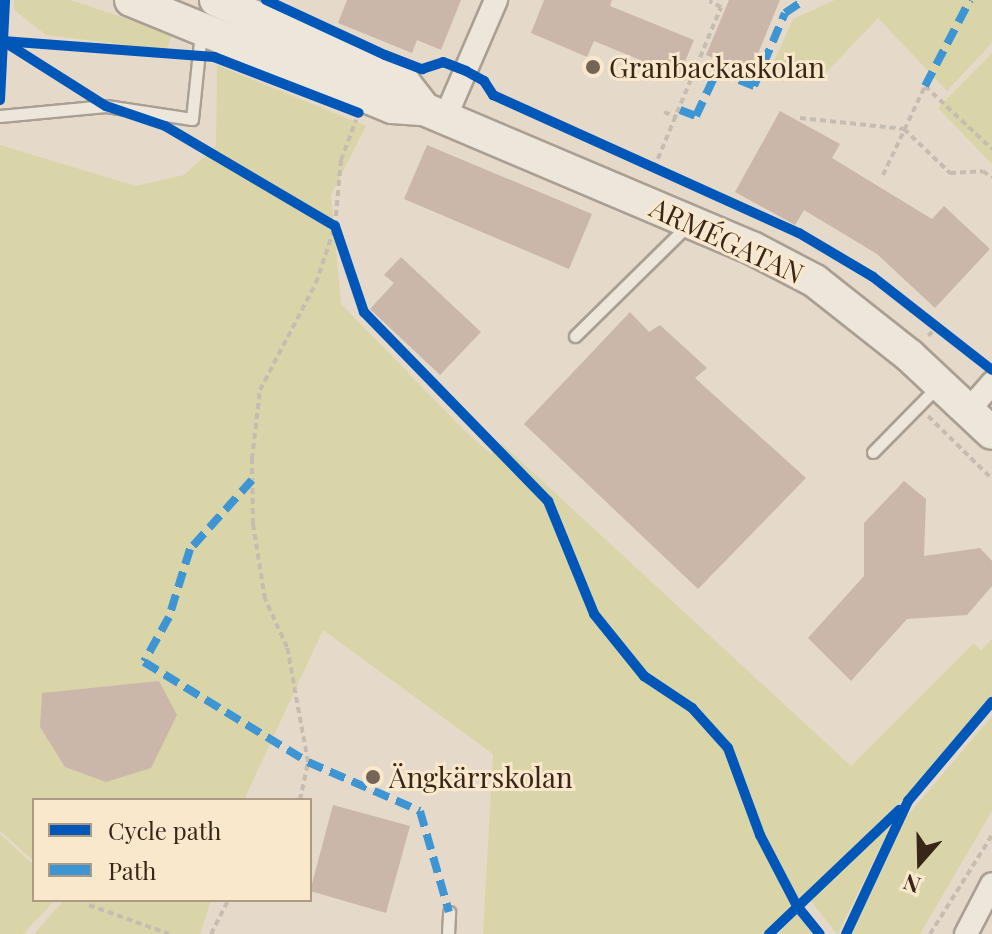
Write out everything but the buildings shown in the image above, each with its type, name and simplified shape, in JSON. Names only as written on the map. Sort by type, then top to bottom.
[{"type":"street","name":"ARMÉGATAN","points":[[131,0],[209,14],[404,83],[435,113],[691,222],[815,281],[929,395],[968,411],[992,433]]},
{"type":"street","points":[[435,113],[496,0]]},
{"type":"street","points":[[968,411],[992,383]]},
{"type":"street","points":[[966,934],[992,884]]},
{"type":"lane","points":[[0,116],[106,106],[192,119],[209,14]]},
{"type":"lane","points":[[575,336],[691,222]]},
{"type":"lane","points":[[873,452],[929,395]]},
{"type":"lane","points":[[448,934],[449,912]]},
{"type":"path","points":[[654,168],[723,0]]},
{"type":"path","points":[[709,1],[721,7]]},
{"type":"path","points":[[2,56],[4,27]]},
{"type":"path","points":[[2,41],[15,45]]},
{"type":"path","points":[[883,175],[925,86],[992,149]]},
{"type":"path","points":[[300,798],[306,749],[287,647],[265,599],[253,524],[252,459],[260,390],[316,283],[335,226],[341,160],[359,113],[344,108]]},
{"type":"path","points":[[664,112],[677,117]]},
{"type":"path","points":[[800,118],[904,129],[950,173],[992,170]]},
{"type":"path","points":[[641,162],[669,174]]},
{"type":"path","points":[[983,171],[992,178]]},
{"type":"path","points":[[322,219],[335,226],[345,255]]},
{"type":"path","points":[[921,314],[946,334]]},
{"type":"path","points":[[929,395],[992,479]]},
{"type":"path","points":[[930,934],[992,835]]},
{"type":"path","points":[[88,902],[104,924]]},
{"type":"path","points":[[88,902],[169,934]]},
{"type":"path","points":[[211,934],[227,902]]},
{"type":"shaded area","points":[[14,0],[71,0],[172,34],[167,50],[46,35],[14,10]]},
{"type":"shaded area","points":[[835,0],[992,0],[992,43],[947,91],[878,18],[821,78],[771,68],[793,19]]},
{"type":"shaded area","points":[[992,53],[992,164],[938,108]]},
{"type":"shaded area","points":[[217,65],[366,126],[331,195],[341,304],[465,431],[491,454],[501,443],[851,766],[974,643],[981,651],[992,639],[992,694],[902,800],[762,934],[483,934],[493,754],[323,630],[245,798],[32,798],[32,859],[0,831],[0,145],[136,186],[184,175],[216,146]]},
{"type":"shaded area","points":[[992,716],[992,811],[920,934],[851,934],[907,816]]},
{"type":"shaded area","points":[[892,823],[838,934],[837,934],[811,901]]},
{"type":"shaded area","points":[[0,834],[32,863],[32,902],[53,902],[23,934],[0,934]]},
{"type":"shaded area","points":[[62,902],[210,902],[200,934],[34,934]]},
{"type":"shaded area","points":[[797,914],[813,934],[778,934]]},
{"type":"marked path","points":[[680,110],[696,116],[717,71],[754,86],[785,13],[804,0]]},
{"type":"marked path","points":[[925,86],[970,0]]},
{"type":"marked path","points":[[252,480],[190,549],[169,617],[144,662],[308,762],[420,811],[449,912]]},
{"type":"cycle path","points":[[0,100],[5,0]]},
{"type":"cycle path","points":[[266,0],[422,69],[443,62],[466,71],[484,81],[493,95],[799,233],[873,277],[992,370]]},
{"type":"cycle path","points":[[3,41],[106,106],[165,126],[335,226],[364,312],[548,501],[594,614],[644,676],[692,708],[728,748],[760,835],[797,906],[820,934]]},
{"type":"cycle path","points":[[3,41],[214,57],[359,113]]},
{"type":"cycle path","points":[[846,934],[908,801],[992,702]]},
{"type":"cycle path","points":[[769,934],[899,810]]},
{"type":"place","name":"Granbackaskolan","points":[[593,67]]},
{"type":"place","name":"Ängkärrskolan","points":[[373,777]]}]
